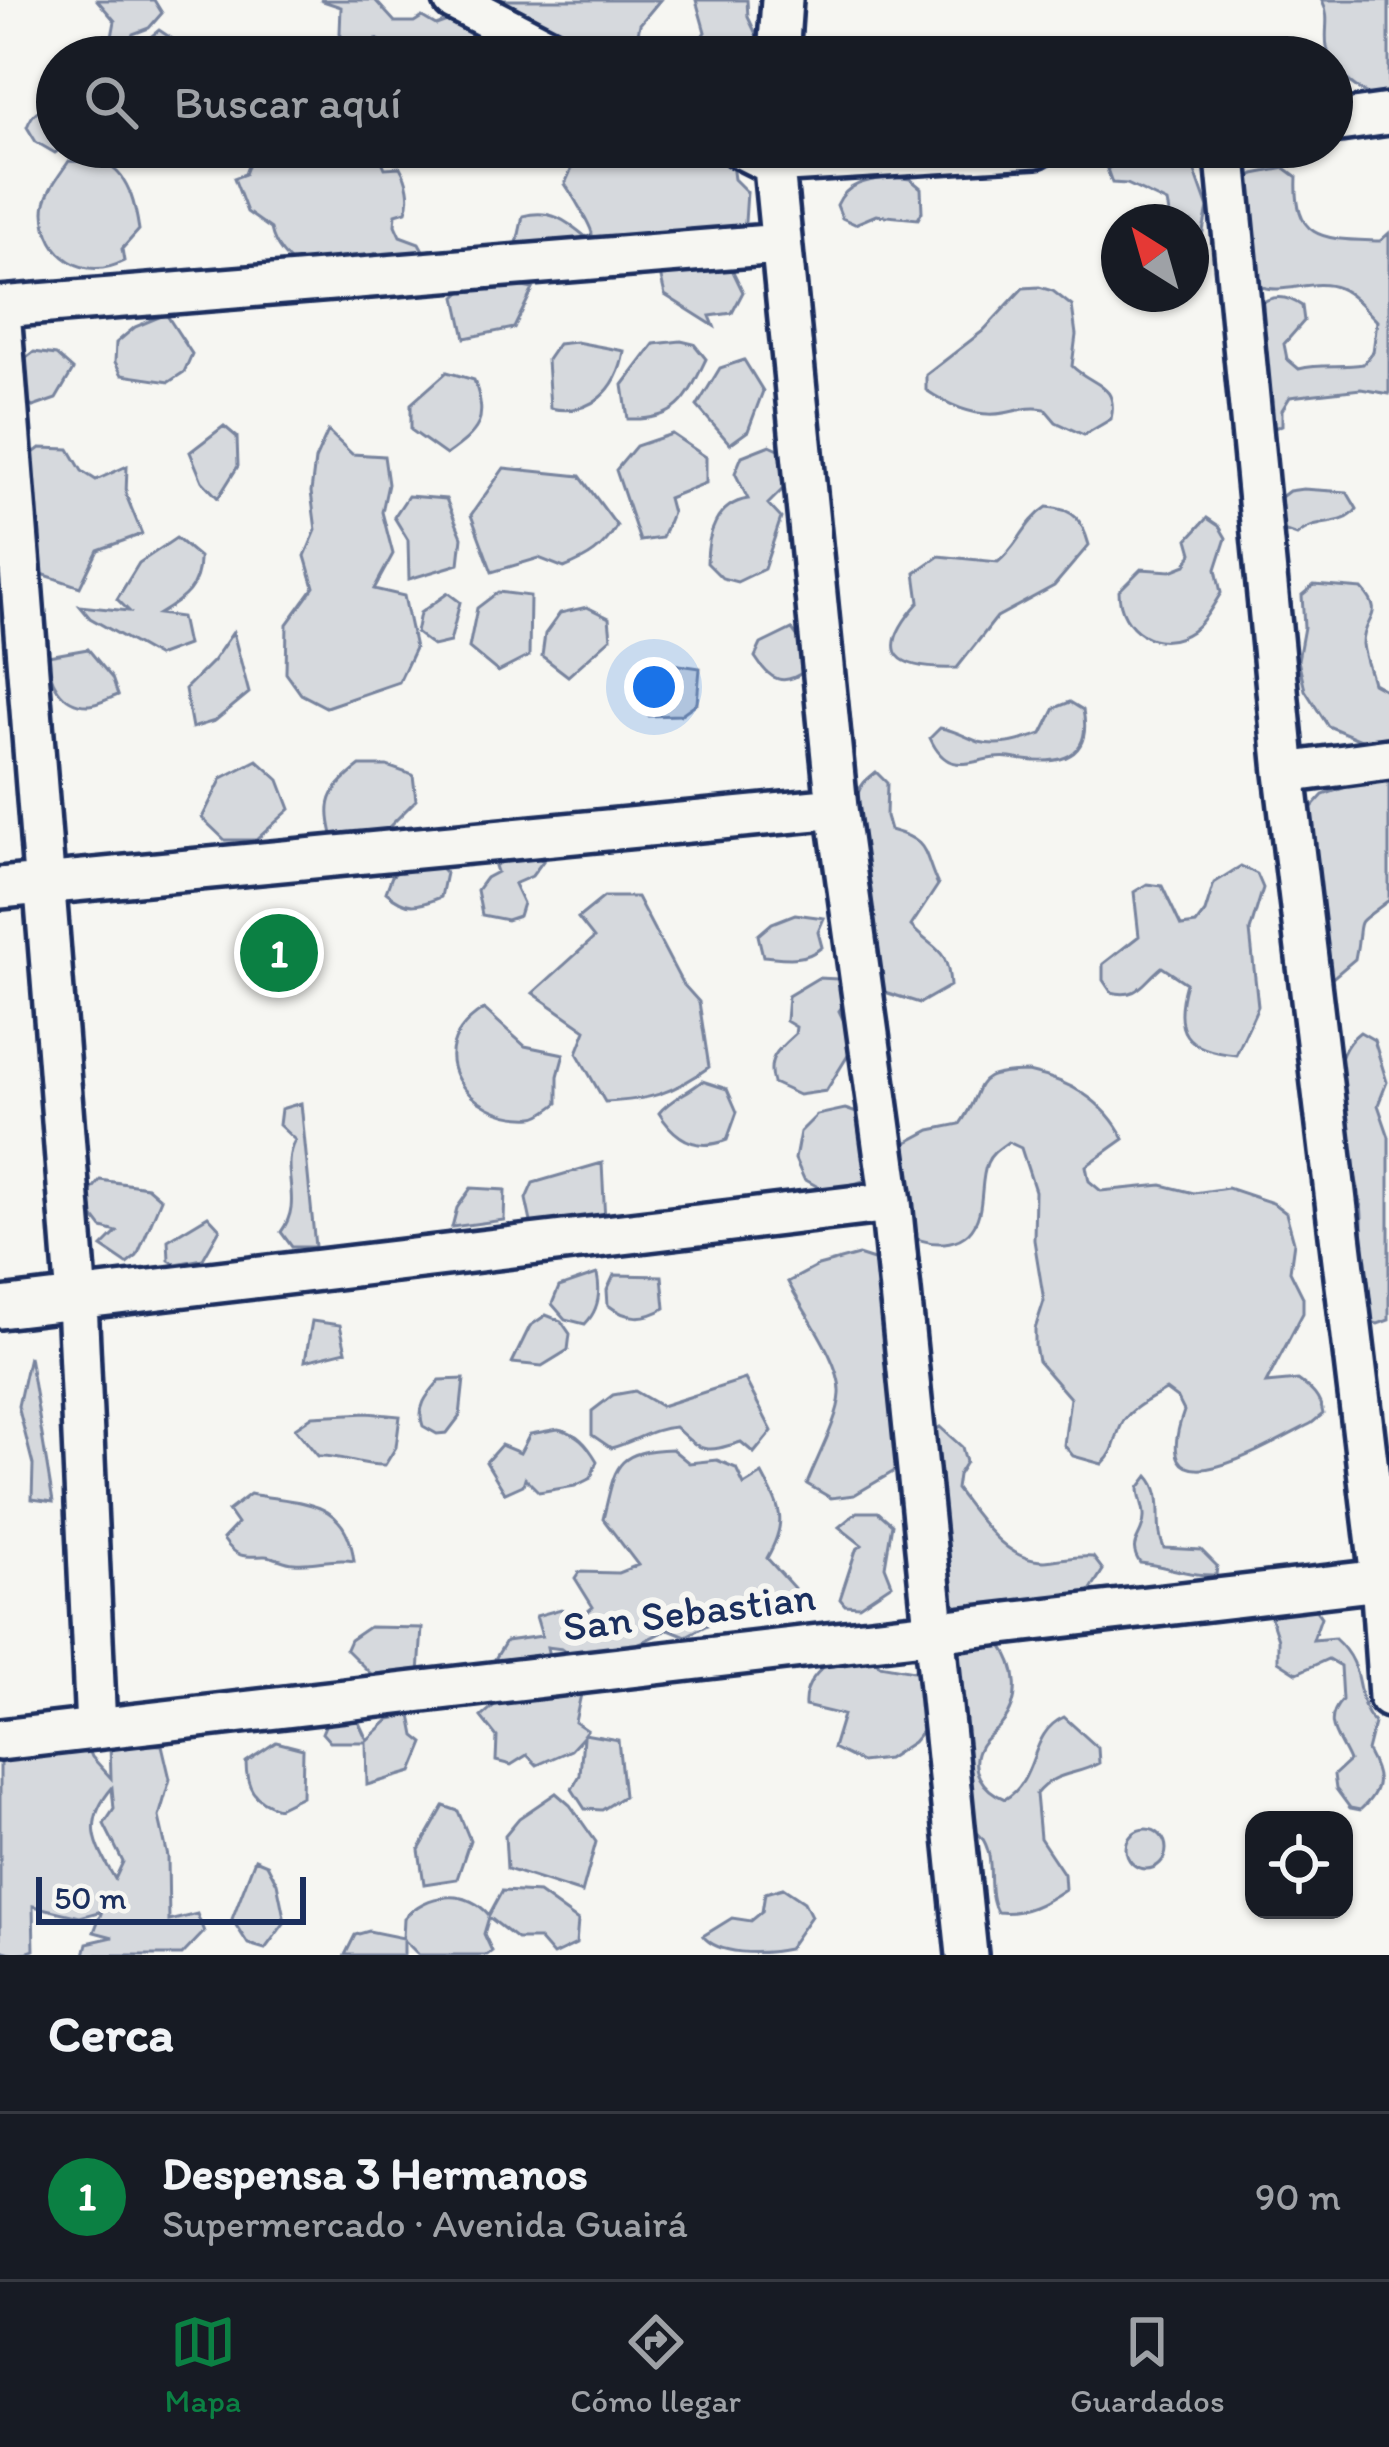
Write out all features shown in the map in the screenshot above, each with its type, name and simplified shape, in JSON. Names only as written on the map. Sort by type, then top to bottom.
[{"type":"street","points":[[454,0],[523,36]]},
{"type":"street","points":[[779,36],[782,0]]},
{"type":"street","points":[[1353,119],[1389,114]]},
{"type":"street","points":[[763,168],[780,244],[837,808],[891,1202],[968,1955]]},
{"type":"street","points":[[1228,168],[1285,773],[1385,1579],[1389,1697]]},
{"type":"street","points":[[96,1729],[77,1301],[0,309],[780,244]]},
{"type":"street","points":[[1285,773],[1389,759]]},
{"type":"street","points":[[0,888],[837,808]]},
{"type":"street","points":[[0,1308],[891,1202]]},
{"type":"street","name":"San Sebastian","points":[[0,1740],[1385,1579]]},
{"type":"shaded area","points":[[97,0],[154,0],[162,13],[149,28],[132,36],[112,36],[115,21]]},
{"type":"shaded area","points":[[320,0],[375,0],[395,22],[422,17],[436,25],[466,14],[494,36],[341,36],[341,7]]},
{"type":"shaded area","points":[[500,0],[660,0],[640,24],[637,36],[540,36]]},
{"type":"shaded area","points":[[696,0],[747,0],[757,36],[702,36]]},
{"type":"shaded area","points":[[1322,0],[1389,0],[1389,102],[1353,84],[1353,36],[1327,36]]},
{"type":"shaded area","points":[[36,113],[36,142],[27,127]]},
{"type":"shaded area","points":[[64,168],[116,171],[127,186],[139,230],[122,249],[124,261],[95,269],[59,253],[51,242],[44,212]]},
{"type":"shaded area","points":[[247,168],[400,168],[409,200],[406,211],[396,214],[395,225],[400,236],[419,243],[426,256],[427,288],[421,296],[410,292],[375,254],[352,270],[301,271],[279,247],[271,229],[247,212],[234,178]]},
{"type":"shaded area","points":[[572,168],[732,168],[734,179],[747,192],[745,222],[739,233],[516,248],[523,216],[533,214],[558,218],[587,238],[592,234],[565,184]]},
{"type":"shaded area","points":[[1109,168],[1194,168],[1207,204],[1167,204],[1127,184],[1112,183]]},
{"type":"shaded area","points":[[1285,168],[1297,177],[1301,214],[1316,233],[1380,241],[1389,233],[1389,394],[1361,389],[1290,397],[1282,410],[1282,425],[1267,431],[1247,313],[1274,298],[1302,306],[1304,321],[1284,344],[1287,359],[1299,369],[1363,364],[1373,352],[1377,321],[1354,298],[1329,285],[1259,286],[1246,261],[1242,184],[1254,174]]},
{"type":"shaded area","points":[[910,179],[921,188],[918,219],[876,215],[855,224],[842,218],[837,205],[847,191],[861,183]]},
{"type":"shaded area","points":[[726,257],[743,292],[732,313],[710,316],[714,326],[665,295],[659,269]]},
{"type":"shaded area","points":[[477,278],[533,289],[514,328],[465,338],[456,297]]},
{"type":"shaded area","points":[[1039,287],[1072,306],[1076,335],[1072,366],[1111,398],[1111,419],[1084,435],[1056,422],[1045,409],[984,414],[926,390],[926,375],[983,331],[1023,288]]},
{"type":"shaded area","points":[[166,314],[192,354],[184,372],[169,382],[122,375],[115,362],[116,343],[135,327]]},
{"type":"shaded area","points":[[576,342],[624,351],[616,378],[589,404],[550,408],[547,360],[558,344]]},
{"type":"shaded area","points":[[654,344],[694,344],[706,359],[693,386],[670,411],[628,419],[623,385]]},
{"type":"shaded area","points":[[34,352],[56,355],[73,370],[56,399],[33,407],[7,393]]},
{"type":"shaded area","points":[[744,360],[763,391],[748,431],[730,444],[697,406],[720,368]]},
{"type":"shaded area","points":[[447,372],[474,380],[481,406],[473,432],[446,455],[411,430],[411,404]]},
{"type":"shaded area","points":[[224,426],[237,437],[238,466],[218,498],[202,481],[190,452]]},
{"type":"shaded area","points":[[328,431],[352,454],[384,456],[388,484],[382,512],[393,554],[374,589],[404,596],[415,648],[399,682],[326,707],[301,694],[286,673],[287,624],[314,587],[305,556],[316,530],[311,492],[315,460]]},
{"type":"shaded area","points":[[672,434],[706,457],[706,483],[668,498],[672,513],[662,538],[640,541],[616,470],[636,446]]},
{"type":"shaded area","points":[[770,445],[794,456],[786,486],[768,504],[781,518],[764,569],[737,582],[722,578],[707,563],[715,522],[728,507],[748,499],[735,473],[742,456]]},
{"type":"shaded area","points":[[40,448],[69,449],[82,471],[96,480],[127,466],[126,495],[142,534],[98,550],[80,587],[42,574],[19,543],[31,501],[32,454]]},
{"type":"shaded area","points":[[504,468],[580,476],[617,526],[595,552],[564,568],[539,558],[492,572],[471,515]]},
{"type":"shaded area","points":[[1289,491],[1347,492],[1357,509],[1344,519],[1297,535],[1280,529],[1276,501]]},
{"type":"shaded area","points":[[408,496],[446,499],[462,537],[459,564],[409,579],[408,540],[394,517]]},
{"type":"shaded area","points":[[1047,507],[1076,517],[1089,545],[1054,586],[997,617],[957,668],[919,666],[898,656],[897,635],[919,602],[915,573],[939,556],[998,562]]},
{"type":"shaded area","points":[[1207,518],[1226,538],[1216,569],[1221,593],[1205,618],[1179,638],[1143,635],[1126,617],[1119,591],[1141,569],[1171,571],[1186,565],[1192,553],[1188,539]]},
{"type":"shaded area","points":[[176,538],[199,557],[197,576],[183,597],[159,614],[181,617],[187,645],[157,656],[90,618],[80,606],[129,611],[117,599],[139,563]]},
{"type":"shaded area","points":[[1314,585],[1362,589],[1373,605],[1363,644],[1373,683],[1389,692],[1389,752],[1328,726],[1305,690],[1298,660],[1304,627],[1302,595]]},
{"type":"shaded area","points":[[498,592],[530,596],[529,656],[498,672],[469,648],[477,608]]},
{"type":"shaded area","points":[[448,593],[460,602],[450,642],[433,646],[416,633],[420,613]]},
{"type":"shaded area","points":[[587,607],[609,618],[611,638],[568,676],[542,656],[545,634],[560,613]]},
{"type":"shaded area","points":[[792,629],[810,653],[806,670],[791,679],[778,679],[755,657],[761,644]]},
{"type":"shaded area","points":[[233,632],[249,693],[215,721],[192,728],[185,689]]},
{"type":"shaded area","points":[[88,649],[112,678],[118,695],[89,705],[71,701],[58,690],[48,656]]},
{"type":"shaded area","points":[[666,663],[700,668],[697,703],[680,715],[649,716],[648,687]]},
{"type":"shaded area","points":[[1070,702],[1083,710],[1085,728],[1082,742],[1066,757],[956,763],[938,752],[930,738],[940,728],[987,744],[1019,741],[1042,734],[1055,708]]},
{"type":"shaded area","points":[[257,760],[279,780],[290,809],[256,840],[225,840],[202,818],[222,778]]},
{"type":"shaded area","points":[[1389,765],[1389,900],[1363,920],[1355,959],[1329,981],[1303,817],[1323,795]]},
{"type":"shaded area","points":[[360,766],[387,766],[413,775],[416,800],[371,845],[336,851],[330,803],[339,785]]},
{"type":"shaded area","points":[[876,772],[887,783],[890,830],[919,843],[938,885],[911,926],[943,956],[950,986],[920,1003],[875,989],[860,889],[855,810],[858,793]]},
{"type":"shaded area","points":[[520,845],[543,861],[532,876],[514,884],[523,903],[519,916],[507,920],[482,915],[477,890]]},
{"type":"shaded area","points":[[423,849],[446,873],[441,897],[419,905],[400,902],[386,892],[392,876]]},
{"type":"shaded area","points":[[1241,866],[1257,874],[1263,888],[1250,931],[1258,1006],[1236,1055],[1205,1049],[1187,1036],[1181,1014],[1186,983],[1162,967],[1134,991],[1111,992],[1103,980],[1103,964],[1139,936],[1134,892],[1147,884],[1162,886],[1181,926],[1196,924],[1214,883]]},
{"type":"shaded area","points":[[604,897],[637,897],[682,983],[699,1002],[709,1067],[660,1094],[605,1102],[577,1053],[586,1030],[533,993],[594,938],[578,918]]},
{"type":"shaded area","points":[[795,914],[824,918],[818,932],[822,947],[801,957],[763,956],[758,935]]},
{"type":"shaded area","points":[[818,978],[838,979],[848,998],[839,1011],[855,1044],[826,1091],[799,1095],[773,1083],[771,1067],[778,1050],[795,1034],[796,1027],[786,1021],[788,996]]},
{"type":"shaded area","points":[[484,1009],[525,1046],[564,1054],[558,1103],[543,1114],[510,1115],[489,1108],[459,1080],[452,1063],[454,1044],[464,1026]]},
{"type":"shaded area","points":[[1360,1032],[1374,1040],[1387,1082],[1378,1105],[1389,1137],[1389,1320],[1378,1324],[1364,1320],[1362,1217],[1338,1093],[1338,1070],[1345,1049]]},
{"type":"shaded area","points":[[1028,1072],[1084,1094],[1116,1125],[1124,1139],[1086,1166],[1089,1181],[1101,1191],[1162,1185],[1194,1193],[1228,1188],[1273,1203],[1286,1213],[1294,1242],[1290,1271],[1303,1297],[1303,1313],[1266,1383],[1298,1380],[1315,1394],[1323,1414],[1242,1458],[1196,1469],[1181,1463],[1176,1444],[1184,1411],[1166,1390],[1128,1415],[1102,1464],[1073,1456],[1064,1445],[1070,1398],[1038,1361],[1035,1346],[1044,1301],[1034,1240],[1035,1191],[1021,1148],[1008,1142],[989,1159],[979,1213],[968,1233],[939,1243],[906,1234],[902,1145],[930,1130],[960,1124],[987,1079]]},
{"type":"shaded area","points":[[702,1081],[727,1089],[737,1112],[727,1140],[688,1141],[659,1113]]},
{"type":"shaded area","points":[[301,1103],[315,1247],[292,1247],[281,1232],[291,1208],[289,1163],[295,1140],[279,1125],[281,1109]]},
{"type":"shaded area","points":[[845,1109],[863,1115],[885,1146],[867,1180],[827,1192],[804,1179],[795,1159],[800,1132],[817,1115]]},
{"type":"shaded area","points":[[602,1163],[605,1221],[546,1233],[531,1222],[526,1199],[533,1183]]},
{"type":"shaded area","points":[[100,1180],[147,1187],[161,1199],[137,1256],[127,1264],[102,1247],[117,1232],[102,1228],[86,1207]]},
{"type":"shaded area","points":[[471,1188],[505,1190],[504,1220],[452,1227],[457,1208]]},
{"type":"shaded area","points":[[208,1216],[220,1229],[203,1259],[176,1264],[169,1260],[168,1240]]},
{"type":"shaded area","points":[[858,1255],[883,1263],[903,1466],[854,1495],[831,1498],[807,1484],[836,1415],[839,1381],[788,1282],[818,1266]]},
{"type":"shaded area","points":[[597,1274],[598,1301],[590,1319],[585,1324],[565,1319],[552,1304],[559,1287]]},
{"type":"shaded area","points":[[614,1275],[662,1276],[665,1308],[636,1317],[615,1310],[608,1305],[607,1290]]},
{"type":"shaded area","points":[[546,1315],[561,1321],[570,1334],[568,1350],[542,1366],[512,1363],[530,1326]]},
{"type":"shaded area","points":[[312,1321],[340,1325],[346,1351],[305,1361]]},
{"type":"shaded area","points":[[29,1356],[53,1502],[32,1499],[33,1465],[18,1406]]},
{"type":"shaded area","points":[[464,1379],[460,1416],[447,1433],[437,1434],[423,1426],[422,1406],[440,1380]]},
{"type":"shaded area","points":[[745,1379],[772,1431],[754,1453],[741,1442],[705,1448],[675,1427],[611,1448],[592,1435],[592,1411],[613,1395],[635,1391],[661,1406]]},
{"type":"shaded area","points":[[313,1416],[400,1416],[396,1447],[385,1465],[318,1456],[295,1428]]},
{"type":"shaded area","points":[[940,1427],[962,1447],[966,1462],[956,1489],[1005,1546],[1044,1561],[1093,1557],[1103,1570],[1081,1605],[936,1612],[928,1435]]},
{"type":"shaded area","points":[[558,1429],[576,1436],[593,1455],[597,1461],[591,1478],[539,1492],[525,1478],[523,1485],[505,1493],[486,1462],[501,1445],[520,1453],[530,1434]]},
{"type":"shaded area","points":[[672,1449],[689,1463],[717,1460],[736,1468],[744,1485],[762,1474],[780,1516],[767,1558],[794,1588],[771,1615],[736,1610],[686,1636],[669,1629],[621,1652],[571,1656],[547,1647],[553,1675],[542,1682],[581,1694],[575,1722],[587,1730],[584,1734],[618,1740],[624,1796],[602,1810],[585,1809],[572,1789],[580,1775],[583,1737],[571,1750],[537,1765],[527,1755],[511,1765],[496,1761],[497,1737],[481,1717],[507,1694],[489,1669],[506,1641],[542,1636],[536,1616],[561,1609],[581,1617],[593,1607],[575,1578],[579,1572],[618,1573],[638,1565],[603,1519],[611,1487],[627,1459]]},
{"type":"shaded area","points":[[1148,1476],[1157,1492],[1164,1548],[1201,1550],[1217,1566],[1216,1575],[1140,1563],[1135,1550],[1144,1518],[1139,1488]]},
{"type":"shaded area","points":[[250,1494],[304,1503],[332,1515],[350,1540],[354,1561],[294,1563],[236,1553],[223,1539],[237,1524],[228,1511]]},
{"type":"shaded area","points":[[857,1512],[878,1512],[892,1524],[885,1566],[892,1584],[859,1606],[845,1605],[840,1599],[856,1550],[862,1545],[839,1527]]},
{"type":"shaded area","points":[[1312,1605],[1321,1617],[1313,1640],[1334,1638],[1345,1649],[1374,1723],[1367,1751],[1377,1782],[1373,1796],[1360,1810],[1350,1808],[1336,1789],[1334,1775],[1349,1761],[1332,1723],[1342,1700],[1340,1666],[1328,1659],[1297,1673],[1278,1661],[1271,1618],[1275,1611]]},
{"type":"shaded area","points":[[369,1627],[422,1628],[419,1673],[374,1677],[346,1649],[350,1640]]},
{"type":"shaded area","points":[[1000,1642],[1011,1662],[1015,1694],[1008,1715],[977,1754],[977,1770],[984,1784],[1005,1799],[1016,1791],[1044,1734],[1064,1717],[1098,1748],[1099,1763],[1058,1778],[1036,1794],[1040,1838],[1064,1874],[1065,1889],[1016,1912],[997,1912],[984,1841],[953,1814],[953,1652],[965,1643]]},
{"type":"shaded area","points":[[844,1649],[873,1654],[879,1665],[925,1673],[925,1728],[887,1759],[861,1762],[833,1748],[843,1715],[805,1706],[812,1680]]},
{"type":"shaded area","points":[[352,1708],[367,1740],[390,1719],[411,1715],[415,1736],[424,1743],[412,1772],[367,1785],[366,1742],[330,1742],[322,1733],[327,1721]]},
{"type":"shaded area","points":[[82,1733],[92,1757],[111,1778],[110,1743],[162,1745],[170,1779],[159,1817],[168,1857],[169,1921],[197,1914],[204,1932],[182,1955],[84,1955],[87,1943],[113,1937],[94,1932],[102,1911],[80,1917],[33,1906],[34,1950],[17,1954],[0,1949],[0,1752]],"holes":[[[112,1788],[114,1809],[104,1824],[123,1862],[115,1879],[95,1833],[97,1811]]]},
{"type":"shaded area","points":[[276,1742],[303,1749],[302,1796],[278,1808],[253,1792],[246,1762]]},
{"type":"shaded area","points":[[556,1793],[596,1842],[582,1893],[507,1869],[505,1835],[519,1818]]},
{"type":"shaded area","points":[[444,1806],[458,1811],[470,1840],[457,1879],[424,1884],[419,1850]]},
{"type":"shaded area","points":[[1146,1829],[1160,1835],[1166,1849],[1160,1863],[1146,1869],[1132,1863],[1126,1849],[1132,1835]]},
{"type":"shaded area","points":[[255,1859],[267,1864],[277,1883],[285,1922],[265,1949],[248,1944],[232,1919]]},
{"type":"shaded area","points":[[783,1888],[804,1902],[811,1916],[788,1949],[741,1952],[719,1947],[703,1936],[732,1918],[751,1921],[762,1912],[765,1893]]},
{"type":"shaded area","points":[[502,1891],[539,1893],[578,1921],[576,1944],[553,1955],[539,1939],[517,1939],[489,1917],[484,1934],[492,1951],[487,1955],[419,1955],[404,1940],[404,1955],[345,1955],[355,1935],[369,1931],[403,1938],[404,1918],[424,1903],[458,1897],[489,1915]]},
{"type":"place","name":"Despensa 3 Hermanos","points":[[279,953]]}]
